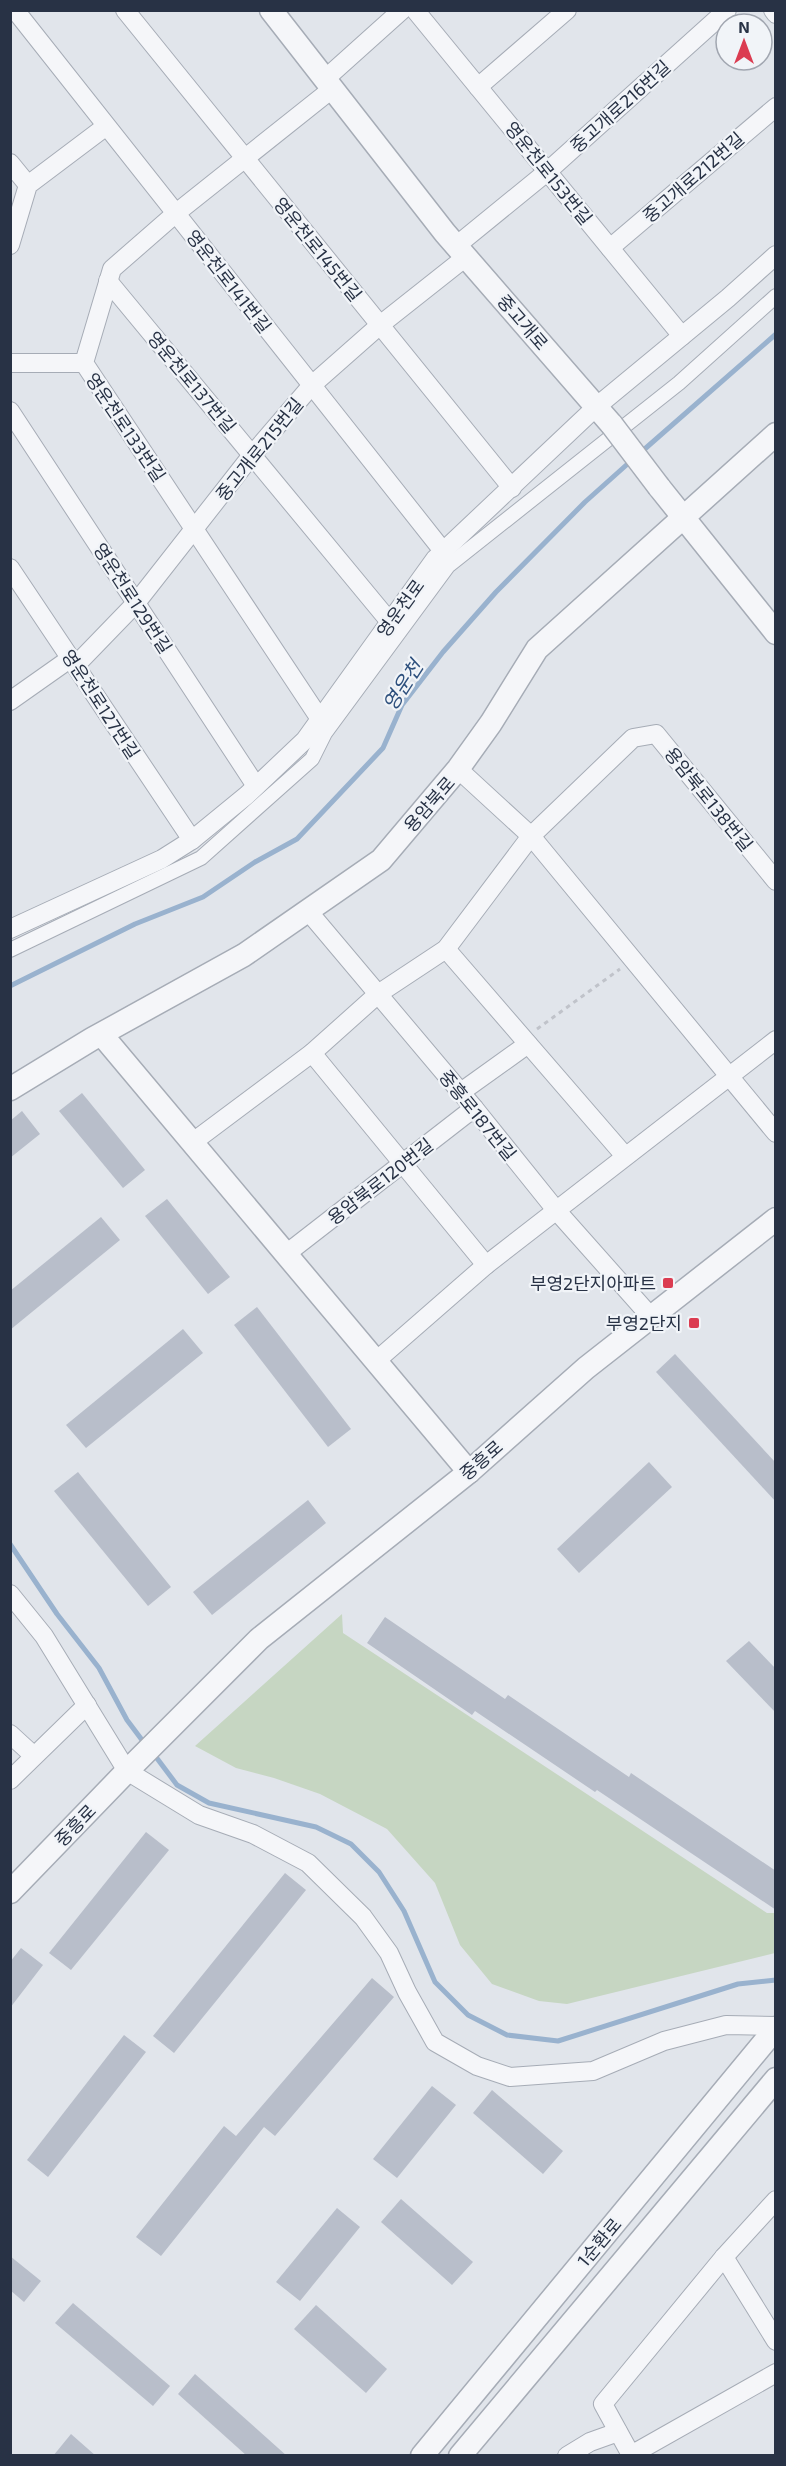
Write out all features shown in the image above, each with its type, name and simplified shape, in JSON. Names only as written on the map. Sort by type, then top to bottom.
[{"type":"street","name":"영운천로141번길","points":[[15,10],[105,127],[443,551]]},
{"type":"street","name":"영운천로145번길","points":[[125,10],[512,488]]},
{"type":"street","name":"중고개로","points":[[271,10],[461,252],[612,425],[683,519],[776,633]]},
{"type":"street","name":"영운천로133번길","points":[[320,719],[84,363],[112,269],[245,158],[328,84],[402,10]]},
{"type":"street","name":"영운천로153번길","points":[[415,10],[682,336]]},
{"type":"street","points":[[478,87],[567,10]]},
{"type":"street","name":"중고개로216번길","points":[[461,252],[727,10]]},
{"type":"street","points":[[772,10],[776,14]]},
{"type":"street","name":"중고개로212번길","points":[[610,248],[776,106]]},
{"type":"street","points":[[10,245],[28,185],[105,127]]},
{"type":"street","points":[[10,163],[28,185]]},
{"type":"street","name":"중고개로215번길","points":[[10,701],[74,662],[136,603],[252,456],[312,386],[461,252]]},
{"type":"street","name":"영운천로","points":[[10,929],[162,859],[192,840],[256,786],[305,740],[435,559],[596,407],[776,255]]},
{"type":"street","name":"영운천로137번길","points":[[108,281],[390,622]]},
{"type":"street","points":[[10,950],[201,858],[312,759],[326,733],[448,566],[679,383],[776,296]]},
{"type":"street","points":[[10,363],[84,363]]},
{"type":"street","name":"영운천로129번길","points":[[10,411],[256,786]]},
{"type":"street","name":"용암북로","points":[[10,1089],[244,955],[381,860],[458,769],[491,723],[537,649],[776,434]]},
{"type":"street","name":"영운천로127번길","points":[[10,568],[192,840]]},
{"type":"street","name":"용암북로138번길","points":[[193,1142],[312,1053],[378,994],[446,949],[531,837],[633,738],[656,734],[776,881]]},
{"type":"street","points":[[458,769],[531,837],[776,1133]]},
{"type":"street","name":"중흥로187번길","points":[[308,911],[461,1092],[556,1210],[651,1317]]},
{"type":"street","points":[[446,949],[625,1156]]},
{"type":"street","points":[[102,1035],[469,1472]]},
{"type":"street","points":[[376,1361],[486,1265],[776,1040]]},
{"type":"street","points":[[461,1092],[526,1041]]},
{"type":"street","points":[[312,1053],[486,1265]]},
{"type":"street","name":"용암북로120번길","points":[[286,1254],[474,1108]]},
{"type":"street","name":"중흥로","points":[[10,1892],[259,1639],[469,1472],[586,1368],[776,1218]]},
{"type":"street","points":[[10,1594],[44,1636],[87,1705],[134,1764],[199,1815],[253,1834],[308,1863],[363,1917],[388,1953],[435,2042],[477,2066],[510,2077],[593,2071],[664,2041],[726,2025],[776,2027]]},
{"type":"street","points":[[10,1780],[87,1705]]},
{"type":"street","points":[[10,1734],[34,1756]]},
{"type":"street","name":"1순환로","points":[[422,2456],[776,2027]]},
{"type":"street","name":"1순환로","points":[[460,2456],[776,2079]]},
{"type":"street","points":[[776,2200],[724,2257],[603,2404],[631,2455],[776,2373]]},
{"type":"street","points":[[724,2257],[776,2342]]},
{"type":"street","points":[[567,2456],[590,2442],[618,2432]]},
{"type":"path","points":[[526,1041],[633,960]]},
{"type":"green space","points":[[342,1614],[343,1633],[767,1913],[775,1913],[775,1953],[567,2004],[539,2001],[492,1984],[460,1945],[435,1883],[387,1829],[320,1794],[236,1768],[195,1746]]},
{"type":"building","points":[[82,1093],[145,1170],[123,1188],[59,1111]]},
{"type":"building","points":[[22,1111],[40,1134],[10,1158],[10,1121]]},
{"type":"building","points":[[167,1199],[230,1277],[208,1294],[145,1216]]},
{"type":"building","points":[[101,1217],[120,1240],[10,1330],[10,1291]]},
{"type":"building","points":[[257,1307],[351,1429],[328,1447],[234,1325]]},
{"type":"building","points":[[183,1329],[203,1353],[86,1448],[66,1425]]},
{"type":"building","points":[[675,1354],[776,1463],[776,1502],[656,1372]]},
{"type":"building","points":[[649,1462],[672,1487],[579,1573],[557,1549]]},
{"type":"building","points":[[78,1472],[171,1587],[148,1606],[54,1491]]},
{"type":"building","points":[[308,1500],[326,1523],[212,1615],[193,1592]]},
{"type":"building","points":[[385,1617],[505,1699],[508,1695],[629,1777],[631,1773],[776,1871],[776,1910],[475,1711],[472,1715],[367,1643]]},
{"type":"building","points":[[749,1641],[776,1669],[776,1713],[726,1661]]},
{"type":"building","points":[[146,1832],[169,1850],[71,1970],[49,1953]]},
{"type":"building","points":[[285,1873],[306,1890],[174,2053],[153,2036]]},
{"type":"building","points":[[21,1948],[43,1965],[10,2008],[10,1962]]},
{"type":"building","points":[[372,1978],[394,1997],[275,2136],[264,2127],[161,2256],[136,2237],[224,2126],[236,2136]]},
{"type":"building","points":[[124,2035],[146,2052],[48,2177],[27,2160]]},
{"type":"building","points":[[432,2086],[456,2105],[397,2178],[373,2159]]},
{"type":"building","points":[[492,2090],[563,2151],[543,2174],[473,2113]]},
{"type":"building","points":[[401,2199],[473,2262],[452,2285],[381,2222]]},
{"type":"building","points":[[337,2208],[360,2227],[300,2301],[276,2282]]},
{"type":"building","points":[[10,2256],[41,2281],[24,2302],[10,2290]]},
{"type":"building","points":[[73,2303],[170,2386],[153,2406],[55,2323]]},
{"type":"building","points":[[316,2305],[387,2369],[366,2393],[294,2329]]},
{"type":"building","points":[[195,2374],[287,2456],[247,2456],[178,2394]]},
{"type":"building","points":[[71,2434],[96,2456],[53,2456]]},
{"type":"waterway","name":"영운천","points":[[639,454],[776,334]]},
{"type":"waterway","name":"영운천","points":[[10,986],[135,924],[203,897],[255,862],[297,839],[383,748],[402,705],[443,652],[496,592],[585,502],[632,460]]},
{"type":"waterway","points":[[10,1544],[57,1614],[99,1668],[127,1720],[145,1744]]},
{"type":"waterway","points":[[153,1753],[177,1785],[209,1803],[316,1827],[351,1844],[379,1872],[404,1911],[435,1982],[468,2015],[507,2035],[558,2041],[738,1984],[776,1980]]},
{"type":"place","name":"부영2단지아파트","points":[[668,1283]]},
{"type":"place","name":"부영2단지","points":[[694,1323]]}]
